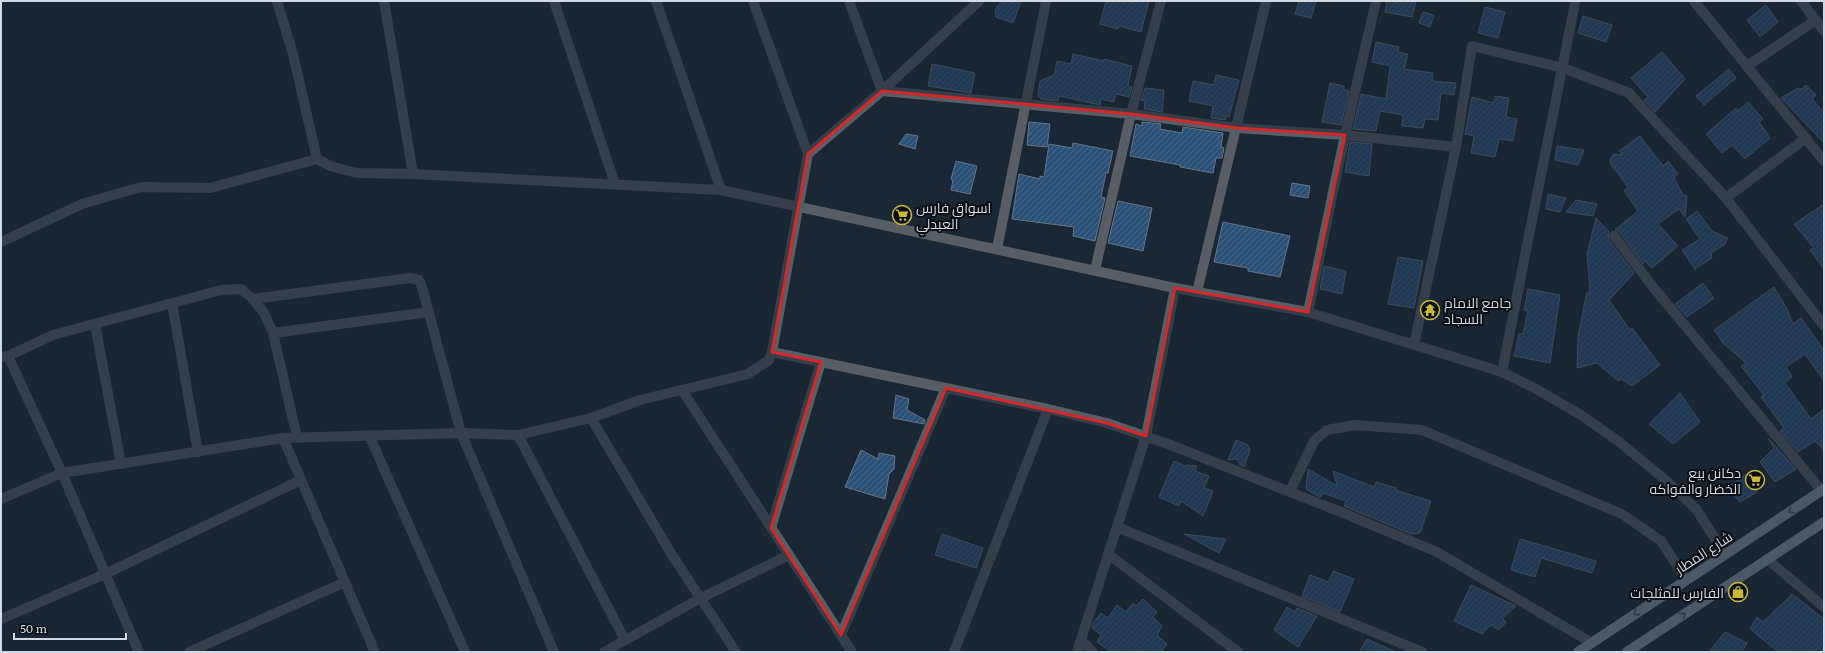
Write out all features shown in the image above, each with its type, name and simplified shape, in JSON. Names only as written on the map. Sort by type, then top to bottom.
[{"type":"main road","name":"شارع المطار","points":[[1578,652],[1686,579],[1823,490]]},
{"type":"main road","points":[[1627,652],[1824,522]]},
{"type":"street","points":[[277,1],[293,54],[317,159]]},
{"type":"street","points":[[384,1],[413,174]]},
{"type":"street","points":[[554,1],[614,184]]},
{"type":"street","points":[[656,1],[721,190]]},
{"type":"street","points":[[1,499],[62,473],[283,438],[461,433],[518,435],[591,418],[640,400],[748,374],[769,360],[772,352],[808,154],[753,1]]},
{"type":"street","points":[[849,1],[882,90]]},
{"type":"street","points":[[997,249],[1046,1]]},
{"type":"street","points":[[1095,270],[1131,114],[1161,1]]},
{"type":"street","points":[[1197,292],[1266,1]]},
{"type":"street","points":[[1308,312],[1345,136],[1376,1]]},
{"type":"street","points":[[1694,1],[1824,161]]},
{"type":"street","points":[[1801,1],[1824,31]]},
{"type":"street","points":[[808,154],[882,90],[973,3]]},
{"type":"street","points":[[1502,372],[1576,3]]},
{"type":"street","points":[[1747,66],[1816,20]]},
{"type":"street","points":[[1414,345],[1456,147],[1472,46],[1563,68],[1629,94],[1726,198],[1824,326]]},
{"type":"street","points":[[882,90],[1131,114],[1237,128],[1345,136],[1456,147]]},
{"type":"street","points":[[1726,198],[1806,138]]},
{"type":"street","points":[[1,241],[82,204],[141,187],[210,188],[317,159],[330,166],[357,173],[413,174],[721,190],[1175,288],[1308,312],[1502,372],[1536,389],[1581,415],[1618,441],[1668,482],[1696,509],[1725,554]]},
{"type":"street","points":[[1614,236],[1653,287],[1823,490]]},
{"type":"street","points":[[253,299],[410,278],[418,280],[422,287],[461,433],[554,652]]},
{"type":"street","points":[[1077,652],[1146,436],[1175,288]]},
{"type":"street","points":[[139,652],[62,473],[5,356],[53,335],[221,290],[241,290],[253,299],[264,313],[273,333],[297,437]]},
{"type":"street","points":[[172,303],[198,452]]},
{"type":"street","points":[[273,333],[429,312]]},
{"type":"street","points":[[95,324],[121,464]]},
{"type":"street","points":[[772,352],[1048,409],[1107,423],[1146,436],[1290,491],[1437,552],[1592,643]]},
{"type":"street","points":[[771,528],[822,362]]},
{"type":"street","points":[[841,635],[946,388]]},
{"type":"street","points":[[682,390],[852,652]]},
{"type":"street","points":[[954,652],[1048,409]]},
{"type":"street","points":[[591,418],[699,599],[736,652]]},
{"type":"street","points":[[1290,491],[1314,440],[1327,430],[1355,424],[1422,430],[1622,514],[1661,540],[1686,579]]},
{"type":"street","points":[[369,435],[465,652]]},
{"type":"street","points":[[518,435],[625,640]]},
{"type":"street","points":[[283,438],[375,652]]},
{"type":"street","points":[[1,619],[105,574],[301,480]]},
{"type":"street","points":[[1117,527],[1422,652]]},
{"type":"street","points":[[1108,554],[1238,652]]},
{"type":"street","points":[[604,652],[699,599],[789,555]]},
{"type":"street","points":[[1767,559],[1824,607]]},
{"type":"street","points":[[189,652],[345,582]]},
{"type":"street","points":[[1081,640],[1093,652]]},
{"type":"highlighted area","points":[[882,91],[1131,114],[1237,128],[1345,135],[1308,312],[1175,288],[1146,436],[1107,423],[946,388],[841,635],[771,528],[821,362],[772,352],[808,154]]},
{"type":"building","points":[[1002,1],[1021,1],[1013,23],[996,17],[995,9]]},
{"type":"building","points":[[1106,1],[1149,1],[1141,32],[1119,26],[1118,29],[1100,24]]},
{"type":"building","points":[[1299,1],[1316,1],[1311,18],[1295,14]]},
{"type":"building","points":[[1387,1],[1416,1],[1412,17],[1385,12]]},
{"type":"building","points":[[1766,5],[1778,22],[1760,37],[1747,20]]},
{"type":"building","points":[[1485,7],[1505,12],[1498,38],[1478,33]]},
{"type":"building","points":[[1423,12],[1434,15],[1430,27],[1419,23]]},
{"type":"building","points":[[1583,16],[1612,25],[1606,42],[1578,33]]},
{"type":"building","points":[[1376,42],[1399,47],[1398,52],[1408,54],[1404,69],[1433,73],[1432,81],[1456,83],[1454,95],[1441,93],[1438,120],[1425,119],[1423,128],[1402,126],[1403,115],[1380,111],[1376,131],[1353,129],[1361,94],[1386,99],[1390,66],[1372,62]]},
{"type":"building","points":[[1662,52],[1685,79],[1655,112],[1644,100],[1648,97],[1631,78]]},
{"type":"building","points":[[1073,54],[1104,61],[1104,59],[1132,66],[1128,86],[1132,87],[1129,97],[1116,94],[1114,102],[1101,99],[1100,105],[1059,96],[1058,101],[1041,99],[1038,96],[1040,81],[1054,75],[1057,61],[1071,64]]},
{"type":"building","points":[[932,64],[975,73],[971,93],[928,86]]},
{"type":"building","points":[[1729,69],[1736,78],[1704,105],[1696,96]]},
{"type":"building","points":[[1216,75],[1239,80],[1229,117],[1226,116],[1225,120],[1211,118],[1213,106],[1189,101],[1193,81],[1214,85]]},
{"type":"building","points":[[1330,83],[1344,86],[1344,90],[1349,91],[1341,125],[1322,122]]},
{"type":"building","points":[[1806,85],[1816,95],[1812,99],[1824,112],[1824,143],[1781,98],[1798,88],[1802,89]]},
{"type":"building","points":[[1145,88],[1164,90],[1162,112],[1144,109],[1145,101],[1141,100]]},
{"type":"building","points":[[1495,96],[1509,98],[1506,117],[1517,119],[1513,141],[1499,139],[1495,157],[1471,153],[1474,136],[1465,134],[1472,97],[1494,103]]},
{"type":"building","points":[[1748,102],[1763,119],[1759,122],[1770,138],[1745,159],[1732,145],[1722,153],[1706,134],[1736,108],[1738,111]]},
{"type":"building","points":[[1029,122],[1050,124],[1047,147],[1027,145]]},
{"type":"building","points":[[1142,122],[1161,124],[1160,129],[1182,133],[1183,127],[1223,133],[1221,147],[1224,148],[1222,158],[1216,158],[1213,173],[1180,167],[1180,165],[1130,156],[1136,124],[1142,126]]},
{"type":"building","points":[[906,134],[918,136],[915,149],[899,144]]},
{"type":"building","points":[[1640,136],[1663,166],[1668,161],[1678,174],[1674,178],[1683,195],[1687,196],[1685,217],[1679,209],[1658,224],[1678,246],[1652,268],[1645,261],[1643,264],[1619,232],[1615,230],[1638,211],[1624,191],[1628,187],[1610,163],[1610,159],[1614,154],[1623,155],[1619,151]]},
{"type":"building","points":[[1350,142],[1372,144],[1369,176],[1345,172]]},
{"type":"building","points":[[1073,143],[1113,151],[1108,173],[1106,173],[1101,197],[1105,198],[1095,241],[1073,236],[1074,227],[1012,219],[1019,174],[1040,179],[1040,176],[1044,177],[1049,144],[1072,148]]},
{"type":"building","points":[[1557,146],[1584,150],[1578,165],[1555,160]]},
{"type":"building","points":[[956,161],[977,166],[970,194],[951,190],[953,180],[951,179]]},
{"type":"building","points":[[1292,183],[1310,186],[1308,198],[1290,195]]},
{"type":"building","points":[[1548,194],[1566,198],[1560,212],[1546,209]]},
{"type":"building","points":[[1576,200],[1597,204],[1593,216],[1566,212]]},
{"type":"building","points":[[1118,201],[1152,208],[1143,251],[1108,243]]},
{"type":"building","points":[[1824,204],[1824,269],[1810,250],[1814,248],[1794,224]]},
{"type":"building","points":[[1697,211],[1712,231],[1728,238],[1724,245],[1711,253],[1712,258],[1695,269],[1682,250],[1700,239],[1686,219]]},
{"type":"building","points":[[1596,218],[1609,232],[1609,240],[1634,273],[1609,300],[1630,330],[1632,328],[1660,365],[1632,386],[1621,379],[1618,381],[1597,363],[1577,368],[1578,337],[1587,293],[1590,291],[1587,254]]},
{"type":"building","points":[[1223,222],[1290,236],[1280,277],[1248,271],[1248,268],[1214,262]]},
{"type":"building","points":[[1398,257],[1423,261],[1414,308],[1388,304]]},
{"type":"building","points":[[1324,266],[1346,271],[1342,294],[1320,289]]},
{"type":"building","points":[[1703,283],[1714,298],[1687,317],[1675,304]]},
{"type":"building","points":[[1774,287],[1787,309],[1793,324],[1801,318],[1824,350],[1824,381],[1805,354],[1786,367],[1792,377],[1785,383],[1811,419],[1824,409],[1824,450],[1815,441],[1798,452],[1780,431],[1784,428],[1761,397],[1764,395],[1741,366],[1746,363],[1723,343],[1714,330]]},
{"type":"building","points":[[1528,289],[1560,295],[1550,363],[1514,356],[1519,334],[1523,334],[1528,311],[1524,310]]},
{"type":"building","points":[[1680,393],[1700,422],[1673,444],[1649,424]]},
{"type":"building","points":[[896,395],[909,399],[907,410],[925,420],[924,424],[893,418]]},
{"type":"building","points":[[1769,439],[1796,469],[1775,482],[1760,462],[1774,448]]},
{"type":"building","points":[[1236,440],[1248,445],[1250,451],[1244,467],[1240,465],[1237,459],[1228,460]]},
{"type":"building","points":[[861,450],[878,459],[879,453],[895,456],[894,469],[889,474],[885,499],[845,487]]},
{"type":"building","points":[[1174,461],[1185,466],[1197,466],[1195,471],[1209,476],[1204,488],[1213,491],[1203,516],[1181,501],[1179,506],[1159,497]]},
{"type":"building","points":[[1308,469],[1337,486],[1333,471],[1374,487],[1376,482],[1396,488],[1395,490],[1431,501],[1420,533],[1411,534],[1344,506],[1346,501],[1323,493],[1321,497],[1318,496],[1306,489]]},
{"type":"building","points":[[1748,473],[1757,492],[1740,502],[1727,487]]},
{"type":"building","points":[[942,534],[983,548],[976,568],[935,555]]},
{"type":"building","points":[[1184,534],[1226,539],[1219,553]]},
{"type":"building","points":[[1520,539],[1596,561],[1592,573],[1541,558],[1535,577],[1511,570]]},
{"type":"building","points":[[1333,571],[1354,579],[1340,612],[1302,596],[1310,575],[1329,582]]},
{"type":"building","points":[[1471,585],[1516,606],[1503,618],[1506,623],[1498,630],[1491,625],[1482,634],[1454,621]]},
{"type":"building","points":[[1792,594],[1824,619],[1824,652],[1778,652],[1750,629],[1757,617],[1763,622]]},
{"type":"building","points":[[1143,599],[1157,612],[1153,617],[1162,626],[1157,635],[1167,644],[1161,652],[1111,652],[1097,642],[1101,635],[1092,628],[1093,623],[1101,613],[1108,618],[1117,605],[1126,612],[1133,603],[1136,606]]},
{"type":"building","points":[[1287,607],[1295,612],[1297,608],[1317,616],[1298,647],[1274,630]]},
{"type":"building","points":[[1725,632],[1747,643],[1742,652],[1709,652]]},
{"type":"building","points":[[1367,639],[1396,652],[1359,652]]},
{"type":"place","name":"اسواق فارس العبدلي","points":[[902,215]]},
{"type":"place","name":"جامع الامام السجاد","points":[[1430,310]]},
{"type":"place","name":"دكانن بيع الخضار والفواكه","points":[[1755,480]]},
{"type":"place","name":"الفارس للمثلجات","points":[[1738,592]]}]
